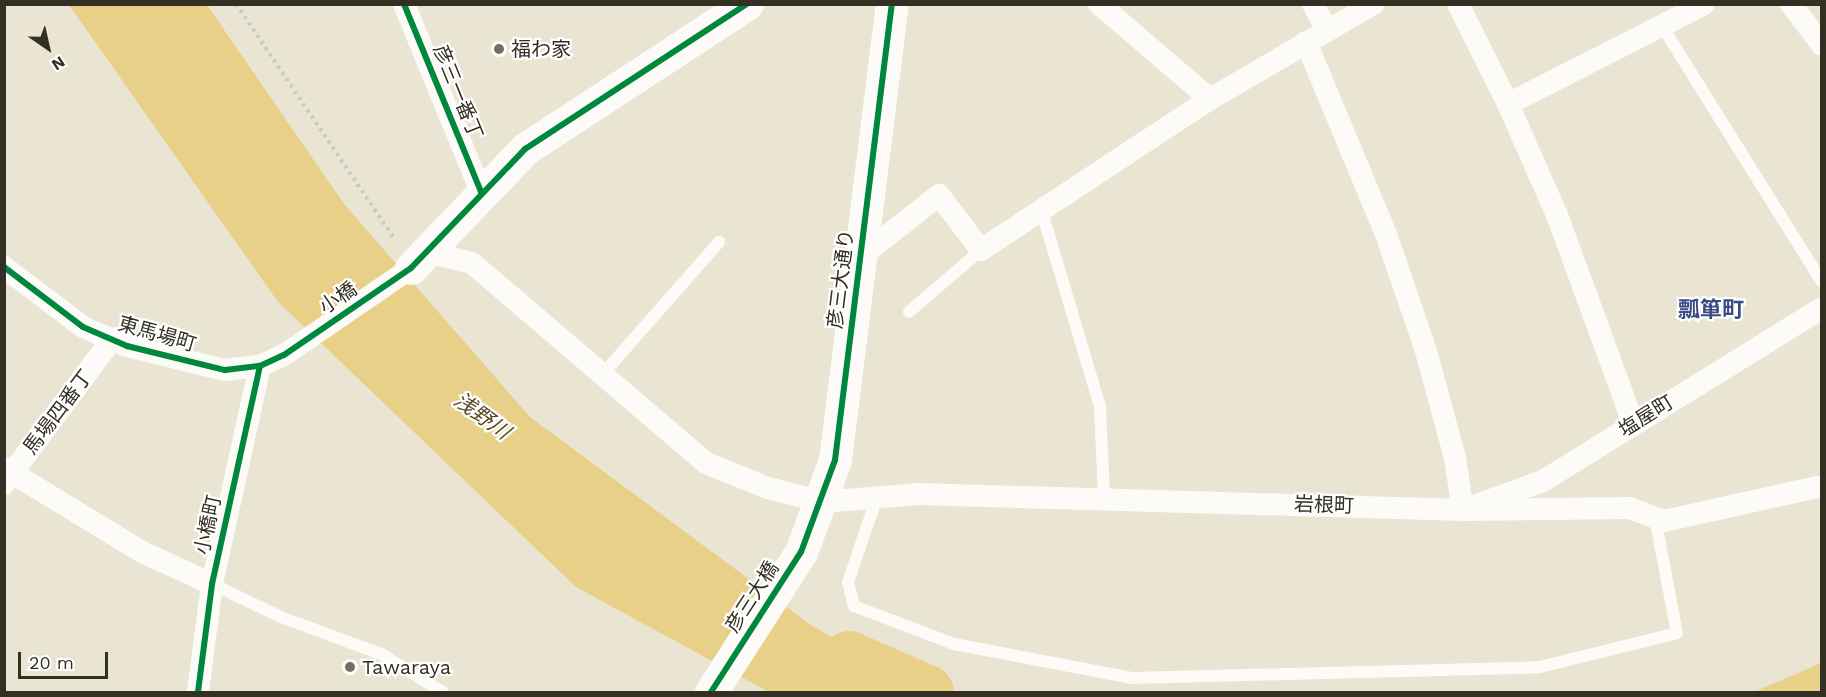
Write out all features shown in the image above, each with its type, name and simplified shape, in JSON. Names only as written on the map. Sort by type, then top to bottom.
[{"type":"street","points":[[419,260],[481,192],[525,149],[747,4]]},
{"type":"street","name":"彦三大通り","points":[[801,552],[822,502],[835,460],[892,4]]},
{"type":"street","points":[[1099,4],[1210,99]]},
{"type":"street","points":[[1313,4],[1327,30]]},
{"type":"street","points":[[860,257],[939,195],[981,250],[1042,212],[1210,99],[1373,4]]},
{"type":"street","points":[[1458,4],[1508,104],[1557,215],[1634,423]]},
{"type":"street","points":[[1508,104],[1704,4]]},
{"type":"street","points":[[1791,4],[1821,45]]},
{"type":"street","name":"彦三一番丁","points":[[410,7],[481,192]]},
{"type":"street","points":[[1306,42],[1382,224],[1422,340],[1455,458],[1463,510]]},
{"type":"street","name":"小橋","points":[[284,355],[419,260]]},
{"type":"street","name":"岩根町","points":[[419,260],[472,263],[706,463],[768,488],[822,502],[918,494],[1463,510],[1630,508],[1664,521],[1821,486]]},
{"type":"street","name":"東馬場町","points":[[4,267],[83,327],[127,346],[225,370],[260,366],[284,355]]},
{"type":"street","name":"塩屋町","points":[[1463,510],[1543,481],[1821,308]]},
{"type":"street","name":"馬場四番丁","points":[[7,475],[112,339]]},
{"type":"street","name":"小橋町","points":[[198,693],[212,584],[260,366]]},
{"type":"street","points":[[7,475],[142,552],[212,584]]},
{"type":"street","name":"彦三大橋","points":[[711,693],[801,552]]},
{"type":"lane","points":[[1662,26],[1821,282]]},
{"type":"lane","points":[[1042,212],[1100,406],[1104,498]]},
{"type":"lane","points":[[603,374],[719,242]]},
{"type":"lane","points":[[909,312],[981,250]]},
{"type":"lane","points":[[877,497],[848,582],[854,606],[954,644],[1133,678],[1540,667],[1677,633],[1655,518]]},
{"type":"lane","points":[[212,584],[281,617],[383,655],[443,693]]},
{"type":"path","points":[[236,4],[395,240],[419,260]]},
{"type":"water","points":[[69,5],[207,5],[344,204],[530,417],[811,625],[925,692],[769,692],[576,587],[278,302]]},
{"type":"water","points":[[1821,663],[1821,692],[1755,692],[1759,690]]},
{"type":"waterway","name":"浅野川","points":[[849,658],[927,692]]},
{"type":"cycle path","points":[[404,4],[481,192]]},
{"type":"cycle path","points":[[4,267],[83,327],[127,346],[225,370],[260,366],[284,355],[411,268],[525,149],[747,4]]},
{"type":"cycle path","points":[[711,692],[801,552],[835,460],[892,4]]},
{"type":"cycle path","points":[[198,692],[212,584],[260,366]]},
{"type":"place","name":"福わ家","points":[[499,49]]},
{"type":"place","name":"Tawaraya","points":[[350,667]]},
{"type":"district","name":"瓢箪町","points":[[1711,310]]}]
